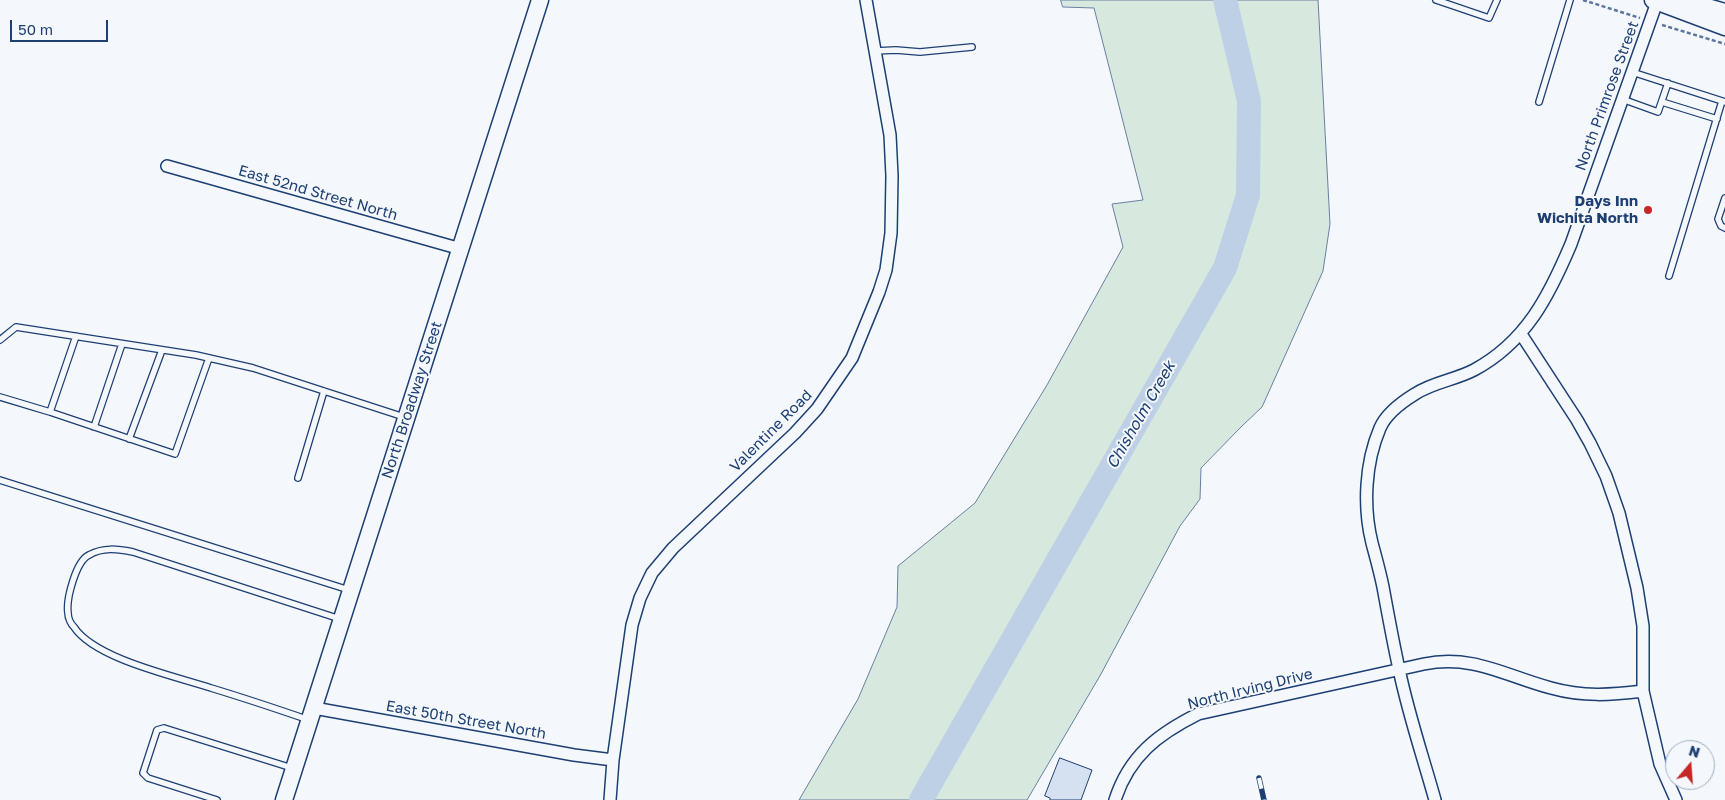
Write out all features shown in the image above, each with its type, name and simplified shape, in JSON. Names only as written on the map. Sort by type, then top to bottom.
[{"type":"main road","name":"North Broadway Street","points":[[284,800],[540,0]]},
{"type":"main road","points":[[1682,0],[1725,12]]},
{"type":"main road","points":[[1655,1],[1725,27]]},
{"type":"street","name":"Valentine Road","points":[[610,800],[613,760],[632,625],[640,598],[652,573],[673,548],[795,433],[817,409],[852,358],[871,315],[886,270],[892,215],[890,135],[866,0]]},
{"type":"street","name":"North Primrose Street","points":[[1435,800],[1399,670],[1368,519],[1367,490],[1370,466],[1378,434],[1386,420],[1416,393],[1473,370],[1494,358],[1521,334],[1540,308],[1561,268],[1632,72],[1655,1]]},
{"type":"street","name":"East 52nd Street North","points":[[167,166],[461,249]]},
{"type":"street","points":[[1521,334],[1590,443],[1606,476],[1619,513],[1630,556],[1643,626],[1643,691],[1660,764],[1676,800]]},
{"type":"street","name":"North Irving Drive","points":[[1115,800],[1130,766],[1144,750],[1167,731],[1198,714],[1440,660],[1456,660],[1488,667],[1551,688],[1570,692],[1608,695],[1643,691]]},
{"type":"street","name":"East 50th Street North","points":[[312,714],[613,760]]},
{"type":"lane","points":[[1436,0],[1489,18],[1497,0]]},
{"type":"lane","points":[[1539,102],[1570,0]]},
{"type":"lane","points":[[875,51],[920,52],[972,47]]},
{"type":"lane","points":[[1632,72],[1724,102],[1717,119],[1669,276]]},
{"type":"lane","points":[[1622,99],[1658,112],[1668,83]]},
{"type":"lane","points":[[1662,102],[1717,119]]},
{"type":"lane","points":[[1725,198],[1718,219],[1721,226],[1725,228]]},
{"type":"lane","points":[[0,340],[16,327],[209,358],[254,368],[406,418]]},
{"type":"lane","points":[[50,412],[76,336]]},
{"type":"lane","points":[[94,427],[122,344]]},
{"type":"lane","points":[[130,439],[162,350]]},
{"type":"lane","points":[[0,396],[175,454],[209,358]]},
{"type":"lane","points":[[298,478],[324,392]]},
{"type":"lane","points":[[0,480],[351,591]]},
{"type":"lane","points":[[312,714],[142,666],[95,646],[79,635],[72,626],[68,613],[69,597],[74,576],[79,564],[87,555],[100,550],[117,549],[133,552],[342,620]]},
{"type":"lane","points":[[217,800],[148,778],[143,772],[157,730],[164,728],[294,768]]},
{"type":"shaded area","points":[[1061,0],[1318,0],[1330,224],[1323,271],[1262,407],[1201,468],[1200,499],[1180,526],[1101,674],[1027,800],[799,800],[858,699],[897,607],[898,566],[975,503],[1047,385],[1123,247],[1112,204],[1143,200],[1094,8],[1063,7]]},
{"type":"building","points":[[1060,758],[1092,770],[1081,800],[1050,800],[1050,798],[1045,796]]},
{"type":"waterway","name":"Chisholm Creek","points":[[921,800],[1225,268],[1248,195],[1249,101],[1225,0]]},
{"type":"railway","points":[[1259,778],[1264,800]]},
{"type":"place","name":"Days Inn Wichita North","points":[[1648,210]]}]
